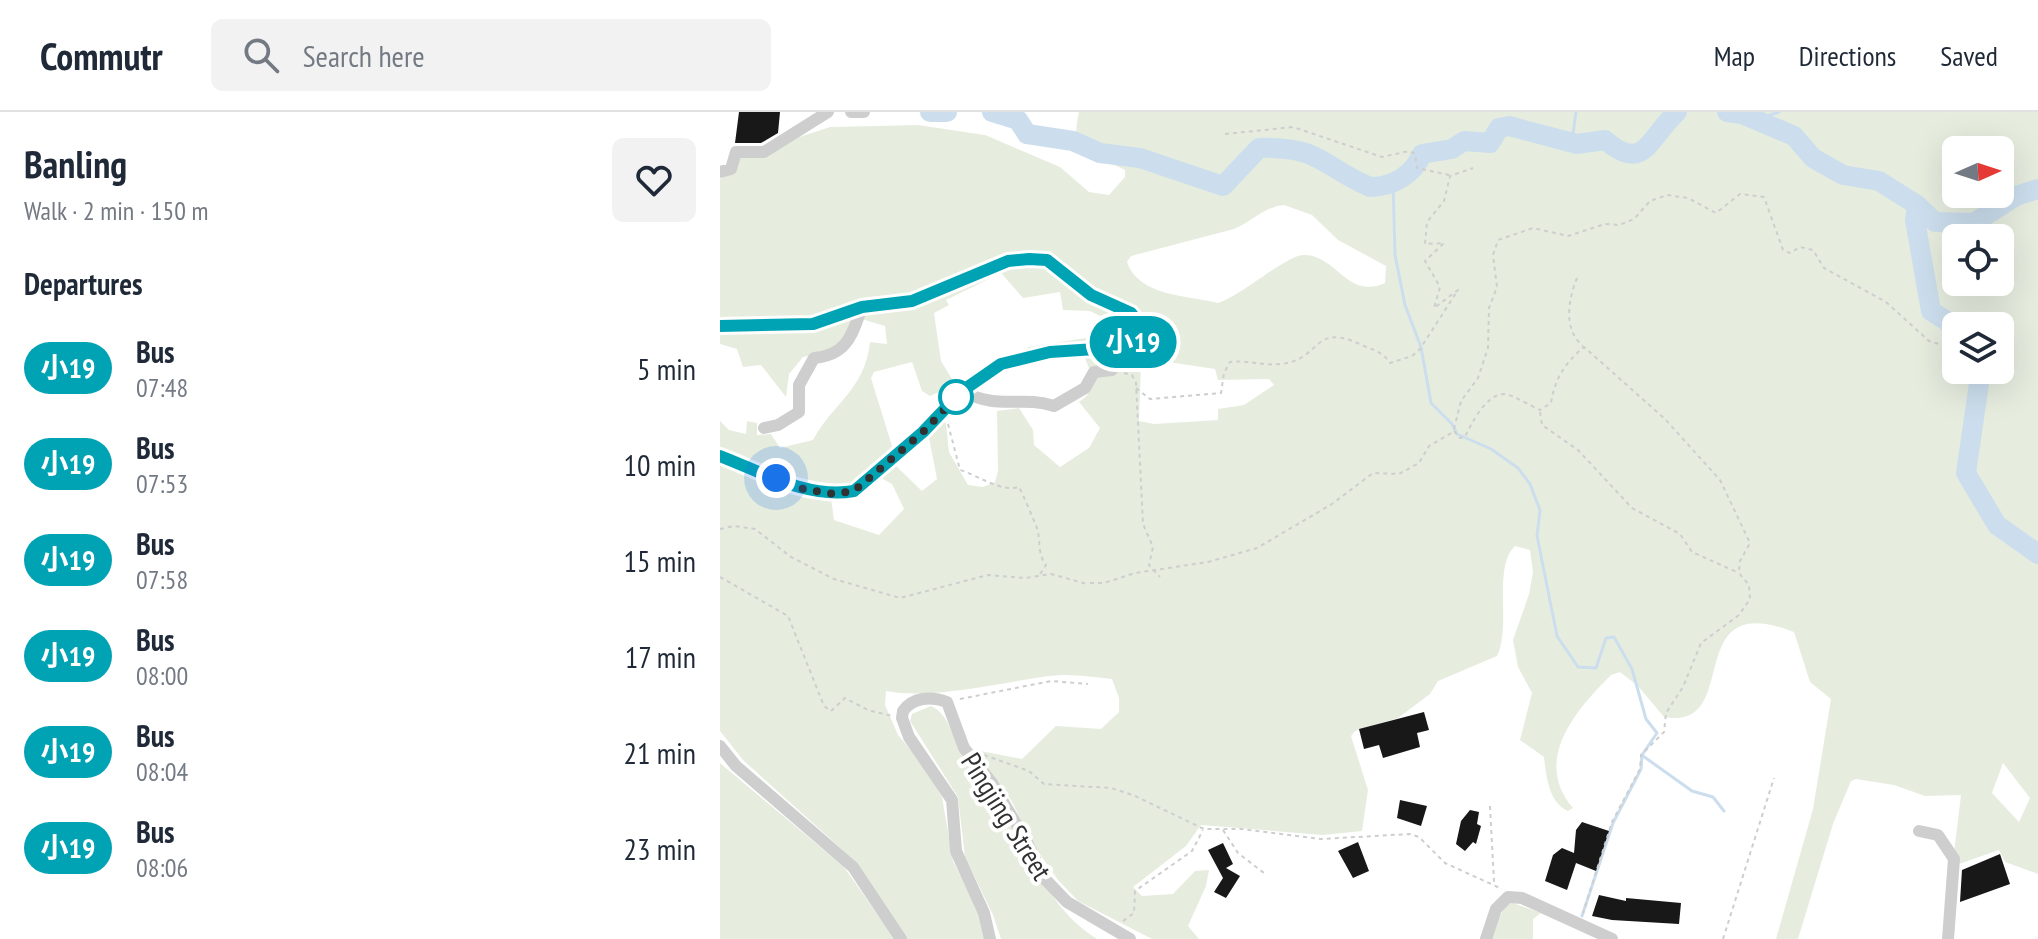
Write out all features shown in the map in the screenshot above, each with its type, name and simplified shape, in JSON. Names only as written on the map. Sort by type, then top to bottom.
[{"type":"street","points":[[720,172],[731,169],[736,152],[764,152],[828,112]]},
{"type":"street","points":[[851,112],[864,112]]},
{"type":"street","points":[[720,326],[813,324],[862,307],[912,301],[1008,261],[1038,259],[1047,260],[1091,295],[1131,313],[1139,323],[1135,341],[1126,347],[1025,356],[1001,364],[962,391],[942,413],[854,491],[835,494],[803,489],[720,456]]},
{"type":"street","points":[[764,428],[778,425],[799,412],[799,385],[814,358],[832,357],[844,348],[862,307]]},
{"type":"street","points":[[962,391],[994,404],[1036,401],[1054,406],[1085,388],[1094,372],[1112,370]]},
{"type":"street","points":[[947,702],[937,698],[913,701],[903,711],[902,718],[909,737],[952,800],[956,851],[984,913],[990,939]]},
{"type":"street","name":"Pingjing Street","points":[[947,702],[964,748],[992,783],[1026,840],[1044,878],[1067,902],[1130,939]]},
{"type":"street","points":[[720,746],[736,766],[853,867],[901,939]]},
{"type":"street","points":[[1919,831],[1938,835],[1954,859],[1948,939]]},
{"type":"street","points":[[1486,939],[1496,909],[1508,897],[1522,898],[1612,939]]},
{"type":"path","points":[[1225,134],[1281,127],[1308,129],[1382,157],[1409,151],[1415,154],[1417,168],[1450,175],[1473,168]]},
{"type":"path","points":[[1136,388],[1150,399],[1221,393],[1230,362],[1283,364],[1306,354],[1328,336],[1343,336],[1378,352],[1390,363],[1412,356],[1458,290],[1434,308],[1440,287],[1425,261],[1444,243],[1425,244],[1427,222],[1444,201],[1450,175]]},
{"type":"path","points":[[720,529],[734,526],[755,529],[791,557],[834,579],[900,598],[988,575],[1051,574],[1081,585],[1104,583],[1257,548],[1332,504],[1373,473],[1399,474],[1419,463],[1429,446],[1454,431],[1461,401],[1478,378],[1488,348],[1489,308],[1497,287],[1493,255],[1498,240],[1533,228],[1568,236],[1605,224],[1619,225],[1634,219],[1650,201],[1667,195],[1688,198],[1716,213],[1740,194],[1764,197],[1783,250],[1790,253],[1800,247],[1813,250],[1824,268],[1886,302],[1929,341],[1942,345]]},
{"type":"path","points":[[1577,278],[1568,320],[1572,337],[1665,419],[1720,480],[1750,543],[1740,561],[1739,573]]},
{"type":"path","points":[[1540,410],[1551,403],[1554,382],[1570,359],[1584,347]]},
{"type":"path","points":[[1112,370],[1132,375],[1136,388],[1143,524],[1153,547],[1149,565],[1160,577]]},
{"type":"path","points":[[1454,431],[1460,438],[1465,437],[1474,418],[1497,396],[1506,394],[1540,410]]},
{"type":"path","points":[[1540,410],[1542,425],[1578,450],[1632,508],[1680,534],[1692,552],[1739,573],[1749,585],[1750,599],[1739,615],[1701,643],[1683,687],[1666,713],[1664,732],[1643,754],[1640,769],[1612,822],[1579,923]]},
{"type":"path","points":[[942,413],[954,437],[960,470],[982,477],[999,488],[1019,487],[1025,497],[1026,508],[1037,527],[1039,555],[1046,565],[1039,576]]},
{"type":"path","points":[[720,577],[788,616],[824,706],[831,711],[845,698],[868,710],[902,718]]},
{"type":"path","points":[[947,702],[1051,681],[1088,684]]},
{"type":"path","points":[[964,748],[1029,771],[1044,784],[1111,788],[1133,795],[1204,829],[1321,839],[1410,834],[1419,837],[1445,863],[1494,883],[1508,897]]},
{"type":"path","points":[[1723,939],[1774,778]]},
{"type":"path","points":[[1490,806],[1494,883]]},
{"type":"path","points":[[1095,919],[1104,916],[1122,921],[1129,918],[1134,913],[1135,891],[1192,851],[1204,829]]},
{"type":"path","points":[[1223,829],[1238,853],[1264,873]]},
{"type":"shaded area","points":[[1079,112],[2038,112],[2038,874],[2005,862],[1999,850],[1959,864],[1954,853],[1961,795],[1925,796],[1894,785],[1856,779],[1851,781],[1833,824],[1798,939],[1776,939],[1813,809],[1831,699],[1810,682],[1794,632],[1758,623],[1736,628],[1723,643],[1702,704],[1688,716],[1664,717],[1638,686],[1620,672],[1611,675],[1573,720],[1558,754],[1557,772],[1561,790],[1573,808],[1568,811],[1553,795],[1544,757],[1520,740],[1532,693],[1518,667],[1513,640],[1533,572],[1530,550],[1515,546],[1505,568],[1503,629],[1497,656],[1438,681],[1430,694],[1398,718],[1355,731],[1351,736],[1368,790],[1362,831],[1323,835],[1201,825],[1186,846],[1133,887],[1142,896],[1173,894],[1195,871],[1209,870],[1206,886],[1188,926],[1199,939],[1152,939],[1078,901],[1058,880],[1034,846],[1011,800],[970,749],[1022,759],[1056,726],[1101,729],[1119,712],[1119,698],[1112,679],[1058,675],[945,692],[886,691],[885,705],[898,735],[922,763],[942,797],[953,861],[979,912],[985,939],[907,939],[856,862],[743,760],[720,731],[720,421],[729,430],[746,434],[747,421],[757,423],[757,435],[771,434],[780,448],[813,440],[855,385],[867,359],[870,342],[887,344],[885,326],[855,317],[845,341],[823,353],[803,357],[789,374],[786,397],[761,365],[743,367],[737,349],[720,344],[720,179],[729,174],[738,157],[830,127],[918,125],[985,135],[1060,167],[1089,192],[1109,195],[1125,177],[1125,170],[1086,152],[1077,138]],"holes":[[[1284,205],[1312,215],[1338,240],[1386,266],[1385,283],[1361,286],[1325,262],[1304,255],[1286,261],[1218,303],[1153,288],[1142,282],[1127,262],[1131,256],[1234,229],[1270,208]],[[1001,273],[1023,298],[1060,292],[1063,310],[1090,311],[1112,322],[1112,334],[1028,347],[1028,359],[1084,356],[1092,381],[1089,392],[1079,402],[1100,428],[1089,448],[1060,467],[1034,445],[1033,430],[1019,408],[997,411],[998,471],[995,482],[983,487],[968,485],[949,452],[946,423],[941,421],[928,433],[937,479],[922,491],[896,466],[881,478],[892,484],[904,509],[879,535],[834,520],[831,498],[880,464],[892,446],[871,378],[874,372],[912,362],[922,391],[930,396],[939,392],[947,400],[958,389],[941,361],[934,313],[949,305],[946,300]],[[1148,359],[1215,369],[1218,380],[1269,379],[1274,385],[1244,405],[1218,409],[1218,420],[1154,424],[1139,421],[1141,362]],[[2003,763],[2030,798],[2019,822],[1992,793]]]},
{"type":"shaded area","points":[[931,706],[946,719],[961,751],[1011,822],[1056,901],[1097,939],[1001,939],[965,857],[958,797],[910,721],[912,714]]},
{"type":"shaded area","points":[[720,763],[844,867],[895,939],[720,939]]},
{"type":"shaded area","points":[[1513,903],[1541,913],[1533,919],[1533,939],[1490,939],[1505,905]]},
{"type":"building","points":[[739,112],[780,112],[778,133],[761,143],[735,143]]},
{"type":"building","points":[[1424,712],[1429,730],[1417,733],[1420,747],[1383,758],[1379,745],[1364,749],[1359,729]]},
{"type":"building","points":[[1400,800],[1427,806],[1421,826],[1397,818]]},
{"type":"building","points":[[1470,810],[1479,812],[1477,824],[1481,826],[1476,844],[1473,842],[1465,851],[1456,844],[1461,821]]},
{"type":"building","points":[[1582,822],[1609,831],[1596,871],[1576,863],[1567,890],[1545,881],[1553,855],[1562,848],[1574,853],[1576,830]]},
{"type":"building","points":[[1358,842],[1369,871],[1353,878],[1338,851]]},
{"type":"building","points":[[1223,843],[1233,864],[1226,868],[1240,876],[1226,898],[1214,892],[1223,878],[1208,850]]},
{"type":"building","points":[[2000,854],[2010,884],[1960,902],[1962,870]]},
{"type":"building","points":[[1599,895],[1626,901],[1626,898],[1681,903],[1679,924],[1592,916]]},
{"type":"waterway","points":[[930,112],[947,112]]},
{"type":"waterway","points":[[992,112],[1018,120],[1027,134],[1073,141],[1100,153],[1140,158],[1223,186],[1259,148],[1280,148],[1308,154],[1370,187],[1387,185],[1408,174],[1422,154],[1452,149],[1464,141],[1490,143],[1499,128],[1509,126],[1577,144],[1605,140],[1618,150],[1638,153],[1677,112]]},
{"type":"waterway","points":[[1572,141],[1576,112]]},
{"type":"waterway","points":[[1727,112],[1742,114],[1794,136],[1813,158],[1843,175],[1879,181],[1917,205],[1935,222],[1974,223],[2016,196],[2038,189]]},
{"type":"waterway","points":[[1755,120],[1779,112]]},
{"type":"waterway","points":[[1393,183],[1395,255],[1405,305],[1421,347],[1431,403],[1452,424],[1457,434],[1491,449],[1518,468],[1530,484],[1540,510],[1537,536],[1557,636],[1578,667],[1596,668],[1606,638],[1614,637],[1632,669],[1646,719],[1657,733],[1642,755],[1641,769],[1613,823],[1582,916]]},
{"type":"waterway","points":[[1917,205],[1915,220],[1931,311],[1942,318]]},
{"type":"waterway","points":[[1979,384],[1966,473],[1997,525],[2038,554]]},
{"type":"waterway","points":[[1643,756],[1692,791],[1713,797],[1724,811]]},
{"type":"bus line","name":"小19","points":[[720,326],[813,324],[862,307],[912,301],[1008,261],[1029,259],[1047,260],[1091,295],[1131,313],[1139,323],[1135,341],[1126,347],[1025,356],[982,375],[923,432],[854,491],[835,494],[803,489],[720,456]]},
{"type":"route","points":[[776,478],[803,489],[835,494],[854,491],[923,432],[962,391],[956,397]]}]
